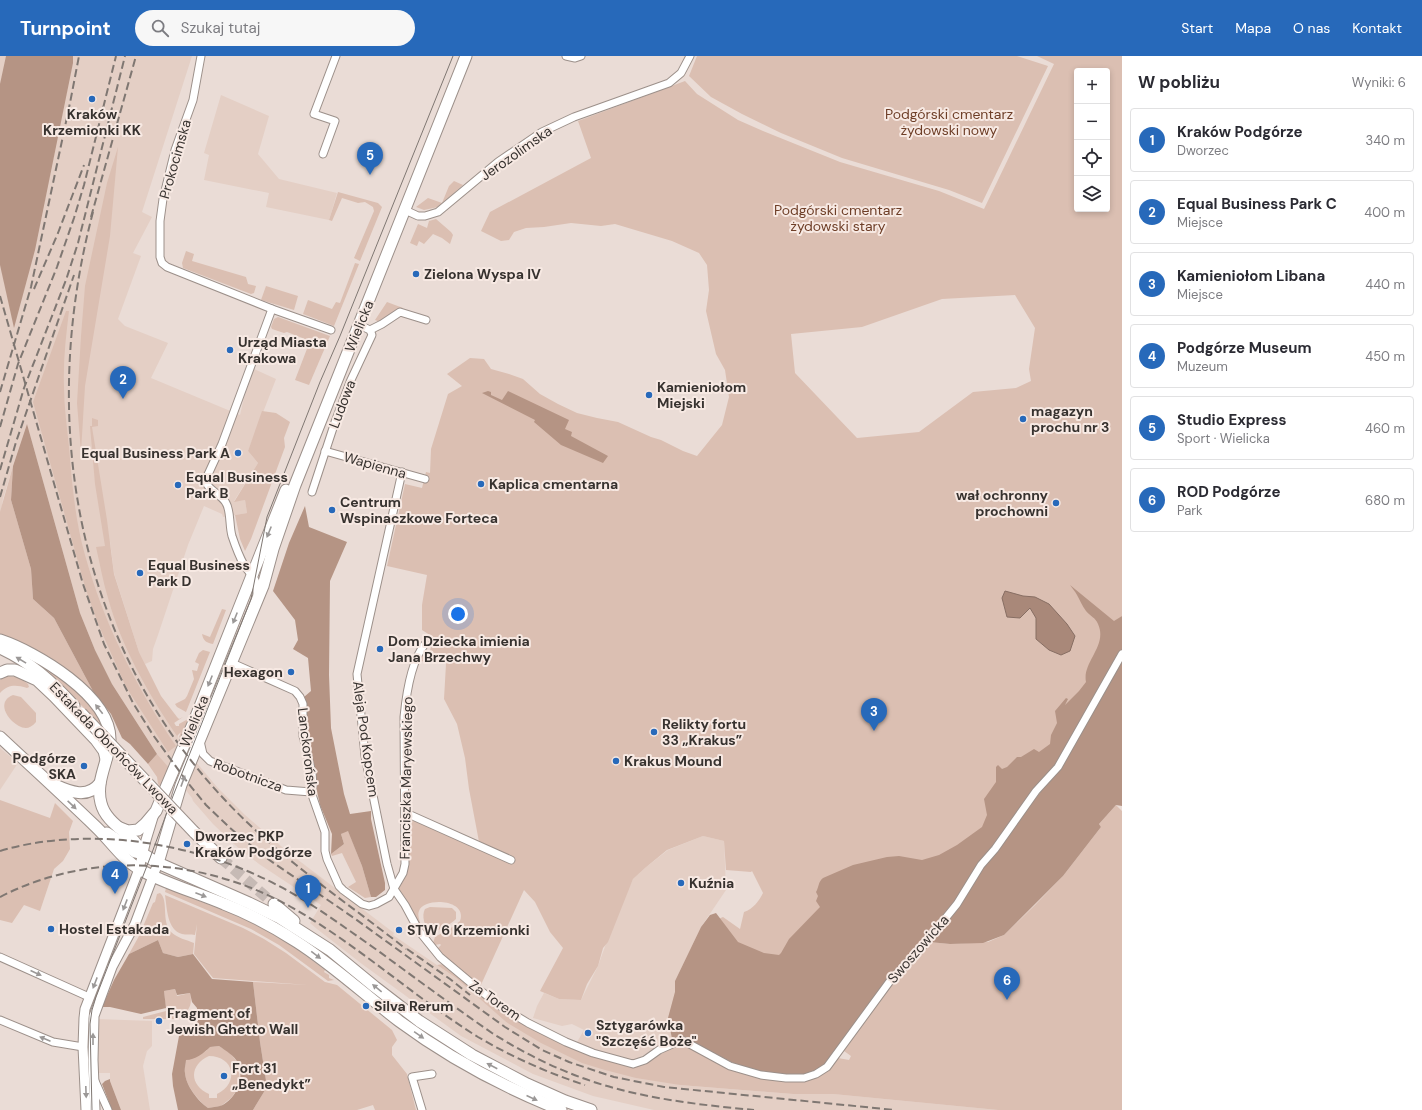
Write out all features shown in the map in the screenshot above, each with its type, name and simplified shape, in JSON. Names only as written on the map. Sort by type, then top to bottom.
[{"type":"main road","name":"Wielicka","points":[[156,811],[253,575],[458,56]]},
{"type":"main road","name":"Wielicka","points":[[158,863],[181,785],[263,586],[273,549],[295,485],[466,56]]},
{"type":"main road","points":[[0,640],[24,649],[51,665],[72,681],[91,699],[103,715],[108,725],[110,740],[100,783],[99,794],[103,809],[109,818],[136,842],[143,854]]},
{"type":"main road","name":"Estakada Obrońców Lwowa","points":[[0,648],[39,672],[58,688],[220,858]]},
{"type":"main road","points":[[0,673],[7,670],[15,670],[37,680],[96,740],[104,751],[106,760]]},
{"type":"main road","points":[[0,737],[96,826],[119,852],[138,869],[224,903],[283,932],[313,952],[400,1022],[433,1045],[500,1084],[561,1110]]},
{"type":"main road","points":[[48,783],[70,791],[82,793],[93,790],[100,783]]},
{"type":"main road","points":[[118,827],[128,831],[138,830],[156,811]]},
{"type":"main road","points":[[96,826],[135,852],[143,854],[158,863],[270,913],[330,950]]},
{"type":"main road","points":[[274,904],[419,1021],[467,1052],[527,1084],[565,1101],[591,1110]]},
{"type":"street","name":"Prokocimska","points":[[201,56],[193,100],[175,150],[163,199],[160,221],[160,257],[162,263],[167,267],[272,309]]},
{"type":"street","points":[[323,154],[335,121],[314,114],[336,56]]},
{"type":"street","points":[[566,56],[575,58],[581,56]]},
{"type":"street","name":"Jerozolimska","points":[[405,210],[418,216],[425,216],[438,212],[498,162],[542,132],[574,117],[669,83],[681,73],[690,56]]},
{"type":"street","name":"Wielicka","points":[[257,598],[257,584],[253,575],[244,565],[234,541],[229,523],[229,510],[227,504],[207,485],[205,481],[222,444],[272,309],[331,330]]},
{"type":"street","points":[[359,325],[370,330],[400,312],[426,320]]},
{"type":"street","name":"Ludowa","points":[[312,492],[350,382],[372,336],[370,330]]},
{"type":"street","name":"Wapienna","points":[[325,451],[424,479]]},
{"type":"street","name":"Aleja Pod Kopcem","points":[[394,889],[387,864],[365,756],[357,674],[402,472]]},
{"type":"street","name":"Franciszka Maryewskiego","points":[[394,889],[403,873],[405,864],[406,813],[404,717],[407,694],[421,649],[425,644]]},
{"type":"street","name":"Swoszowicka","points":[[633,1064],[645,1060],[659,1050],[677,1042],[684,1041],[730,1066],[761,1075],[786,1078],[804,1078],[816,1074],[827,1067],[886,986],[918,952],[957,904],[981,865],[995,849],[1036,791],[1058,767],[1122,654]]},
{"type":"street","name":"Lanckorońska","points":[[232,663],[295,691],[300,697],[303,704],[303,736],[312,773],[313,786],[311,792],[325,832],[325,850],[327,859],[341,888],[359,902],[369,906],[378,904],[388,898],[394,889]]},
{"type":"street","name":"Robotnicza","points":[[200,739],[203,754],[210,761],[282,788],[311,792]]},
{"type":"street","name":"Wielicka","points":[[86,1110],[84,1018],[89,998],[138,869],[156,811]]},
{"type":"street","points":[[406,813],[512,860]]},
{"type":"street","name":"Wielicka","points":[[94,1110],[94,1016],[112,967],[135,924],[158,863]]},
{"type":"street","name":"Za Torem","points":[[394,889],[402,900],[419,931],[440,958],[504,1008],[528,1023],[566,1042],[593,1053],[633,1064]]},
{"type":"street","points":[[0,957],[89,998]]},
{"type":"street","points":[[0,1020],[53,1042],[84,1047]]},
{"type":"street","points":[[422,1110],[412,1077],[432,1074]]},
{"type":"street","points":[[93,1078],[108,1110]]},
{"type":"shaded area","points":[[0,56],[192,56],[142,212],[152,217],[133,253],[141,256],[118,319],[125,326],[168,343],[151,378],[240,415],[254,369],[276,379],[248,451],[258,463],[234,501],[245,500],[247,513],[223,517],[222,514],[204,506],[188,545],[153,649],[152,661],[145,664],[139,652],[114,573],[110,541],[111,572],[135,653],[152,687],[175,724],[179,740],[217,787],[245,815],[289,853],[394,933],[393,935],[456,978],[506,1022],[680,1085],[793,1094],[833,1094],[998,1110],[654,1110],[593,1096],[533,1074],[461,1036],[362,964],[317,929],[310,923],[321,905],[259,864],[235,845],[213,824],[193,801],[157,754],[112,684],[95,650],[80,613],[27,424],[3,499],[0,518]]},
{"type":"shaded area","points":[[6,56],[73,56],[73,63],[35,250],[14,328],[0,265],[0,84]]},
{"type":"shaded area","points":[[221,95],[269,116],[258,154],[279,179],[337,193],[329,220],[266,207],[269,193],[204,180],[209,155],[204,153]]},
{"type":"shaded area","points":[[488,391],[491,392],[491,395],[502,400],[508,391],[569,420],[565,429],[572,432],[571,436],[608,456],[603,463],[561,445],[534,422],[535,420],[482,393]]},
{"type":"shaded area","points":[[27,424],[80,613],[95,650],[112,684],[157,754],[148,764],[130,744],[122,738],[111,714],[94,693],[54,618],[33,599],[31,569],[11,500],[13,466]]},
{"type":"shaded area","points":[[305,506],[309,527],[347,542],[330,581],[329,675],[331,728],[344,794],[350,814],[371,811],[371,819],[385,883],[385,890],[376,897],[371,897],[362,866],[348,831],[341,834],[344,844],[331,854],[332,834],[320,805],[305,737],[304,697],[311,691],[308,658],[293,649],[298,640],[295,620],[273,591],[289,543]]},
{"type":"shaded area","points":[[1070,585],[1114,621],[1122,616],[1122,650],[1064,755],[957,901],[826,1064],[810,1074],[795,1076],[760,1072],[739,1066],[687,1039],[672,1039],[668,1018],[675,992],[675,981],[701,927],[710,915],[716,913],[738,942],[764,953],[779,955],[789,939],[820,907],[816,901],[818,896],[816,892],[820,881],[823,878],[853,865],[887,857],[899,856],[922,860],[939,855],[957,845],[982,827],[987,815],[984,799],[996,782],[996,767],[998,765],[1002,769],[1007,767],[1017,757],[1021,757],[1034,749],[1039,752],[1050,744],[1051,735],[1057,723],[1055,711],[1066,698],[1068,699],[1065,705],[1086,682],[1088,668],[1100,640],[1100,632],[1097,622],[1085,609]]},
{"type":"shaded area","points":[[1005,591],[1023,596],[1035,597],[1049,604],[1067,624],[1075,636],[1070,651],[1061,655],[1049,650],[1036,639],[1036,618],[1030,608],[1020,618],[1007,617],[1002,598]]},
{"type":"shaded area","points":[[1122,657],[1122,806],[1116,805],[1099,824],[1101,827],[1063,876],[1004,935],[983,943],[950,944],[929,942],[985,864],[1065,760],[1102,697]]},
{"type":"shaded area","points":[[0,748],[18,763],[0,790]]},
{"type":"shaded area","points":[[703,836],[724,841],[726,890],[701,927],[675,981],[675,992],[668,1018],[672,1039],[637,1059],[629,1060],[576,1044],[584,1030],[572,1024],[562,1026],[533,1018],[544,993],[559,999],[581,1000],[598,966],[616,916],[633,879],[668,850]]},
{"type":"shaded area","points":[[158,940],[163,953],[178,957],[193,954],[212,979],[253,982],[267,1087],[253,1110],[178,1110],[172,1074],[179,1036],[185,1033],[198,1021],[197,1008],[192,1002],[190,993],[177,995],[175,989],[164,991],[166,1008],[141,1014],[110,1007],[102,1007],[114,980],[129,954]],"holes":[[[219,1046],[232,1055],[238,1063],[240,1069],[240,1082],[231,1099],[220,1106],[208,1108],[200,1101],[190,1088],[186,1078],[186,1060],[202,1054],[210,1047]]]},
{"type":"shaded area","points":[[97,1019],[152,1021],[152,1046],[147,1051],[143,1066],[150,1110],[121,1110],[110,1081],[110,1073],[97,1073]]},
{"type":"shaded area","points":[[110,1079],[121,1110],[112,1110],[102,1084]]},
{"type":"green space","name":"Podgórski cmentarz żydowski nowy","points":[[697,56],[1017,56],[1048,66],[982,203],[949,190],[842,158],[781,133],[742,114],[711,97],[689,76]]},
{"type":"green space","name":"Podgórski cmentarz żydowski stary","points":[[1037,56],[1122,56],[1122,616],[1115,622],[1122,642],[954,892],[668,1018],[676,982],[702,926],[723,917],[740,929],[744,912],[750,909],[760,899],[763,893],[752,871],[726,870],[724,841],[703,836],[667,850],[633,879],[608,942],[603,948],[598,966],[587,984],[581,1000],[559,999],[540,991],[563,948],[550,932],[535,902],[524,890],[480,987],[445,958],[438,948],[441,945],[440,944],[435,945],[433,943],[435,937],[460,921],[461,914],[458,908],[452,904],[444,902],[429,904],[423,907],[418,913],[421,926],[417,923],[398,889],[406,872],[409,817],[480,847],[469,789],[465,758],[457,724],[444,699],[446,664],[436,655],[419,663],[423,654],[430,651],[433,637],[422,630],[422,605],[427,575],[387,566],[405,484],[422,488],[426,472],[430,473],[431,449],[448,394],[462,386],[447,374],[470,358],[484,359],[491,369],[523,379],[540,394],[577,413],[618,422],[697,456],[722,425],[729,397],[725,370],[716,354],[706,311],[709,290],[707,265],[699,253],[672,241],[615,224],[601,226],[571,223],[526,228],[514,232],[509,240],[501,241],[481,231],[490,212],[591,158],[578,121],[685,81],[697,94],[738,120],[763,131],[840,162],[939,191],[984,209],[1054,64]],"holes":[[[1015,295],[1035,328],[1029,369],[1031,381],[1016,388],[973,392],[919,432],[857,438],[795,373],[791,334],[862,327],[942,299]]]},
{"type":"green space","points":[[118,147],[110,236],[85,386],[81,452],[77,403],[85,286],[107,183]]},
{"type":"green space","points":[[454,181],[463,185],[438,207],[424,210],[416,207],[428,198],[442,203],[449,186]]},
{"type":"green space","points":[[338,192],[378,203],[382,207],[360,261],[354,258],[374,211],[373,207],[365,202],[358,203],[342,198],[332,221],[329,220]]},
{"type":"green space","points":[[436,219],[453,235],[450,244],[433,234],[424,244],[419,241],[417,246],[410,243],[418,224],[427,228],[429,221]]},
{"type":"green space","points":[[186,251],[194,254],[192,261],[246,277],[248,284],[256,286],[254,293],[251,294],[183,268],[182,263]]},
{"type":"green space","points":[[355,263],[359,264],[334,326],[303,314],[308,300],[332,309],[336,302],[340,303]]},
{"type":"green space","points":[[266,286],[298,296],[294,310],[261,300]]},
{"type":"green space","points":[[387,302],[403,308],[380,322],[375,320]]},
{"type":"green space","points":[[66,311],[69,311],[64,358],[64,402],[74,501],[85,555],[102,606],[123,654],[161,724],[176,746],[168,752],[126,687],[99,626],[86,590],[33,402]]},
{"type":"green space","points":[[278,317],[330,336],[309,385],[295,380],[310,341],[287,332],[284,333],[272,329],[271,327],[274,319]]},
{"type":"green space","points":[[262,411],[276,413],[290,422],[284,438],[285,447],[251,539],[245,551],[240,539],[235,515],[247,513],[245,500],[234,502],[258,463],[248,451]]},
{"type":"green space","points":[[92,418],[98,420],[98,426],[92,427],[114,574],[139,652],[161,696],[179,719],[183,717],[174,723],[176,726],[179,726],[179,724],[188,719],[189,723],[182,740],[179,737],[181,732],[177,736],[156,704],[137,670],[120,634],[106,592],[96,547],[105,546],[95,484],[90,426],[92,426]]},
{"type":"green space","points":[[13,466],[11,500],[31,569],[33,599],[54,618],[94,693],[73,674],[51,658],[27,645],[0,635],[0,512]]},
{"type":"green space","points":[[222,609],[226,610],[213,644],[208,643],[204,640],[202,634],[210,637]]},
{"type":"green space","points":[[203,650],[210,652],[186,712],[177,707],[175,704],[185,699],[187,696],[194,679],[192,670],[197,671],[199,664],[195,662],[199,653]]},
{"type":"green space","points":[[27,657],[55,674],[74,688],[90,704],[101,721],[104,729],[56,679]]},
{"type":"green space","points":[[7,676],[19,677],[28,684],[29,687],[13,686],[6,688],[0,693],[0,680]]},
{"type":"green space","points":[[13,695],[21,697],[36,713],[36,722],[30,727],[24,728],[18,726],[9,718],[4,706],[6,700]]},
{"type":"green space","points":[[157,754],[170,769],[160,786],[158,784],[157,777],[148,764]]},
{"type":"green space","points":[[0,800],[50,818],[55,803],[73,821],[69,832],[70,849],[63,861],[54,869],[40,911],[24,905],[12,923],[0,920]]},
{"type":"green space","points":[[1116,805],[1122,811],[1122,1110],[998,1110],[833,1094],[793,1094],[680,1085],[636,1078],[582,1063],[541,1043],[506,1022],[456,978],[437,965],[443,964],[479,994],[575,1049],[641,1065],[681,1043],[732,1069],[831,1066],[838,1058],[849,1060],[851,1056],[844,1051],[846,1046],[886,990],[929,942],[950,944],[988,942],[1004,935],[1063,876],[1101,827],[1099,824]]},
{"type":"green space","points":[[348,830],[362,866],[371,897],[365,898],[348,887],[356,882],[342,853],[332,856],[331,854],[344,844],[341,834]]},
{"type":"green space","points":[[166,888],[229,912],[260,927],[280,938],[307,957],[325,970],[324,972],[329,975],[329,978],[334,980],[328,981],[279,945],[251,929],[165,892]]},
{"type":"green space","points":[[160,893],[164,900],[165,917],[168,927],[176,936],[194,943],[193,954],[178,957],[163,953],[158,940],[129,954],[139,936],[153,903],[155,902],[157,894]]},
{"type":"green space","points":[[165,895],[243,928],[264,939],[286,953],[325,982],[337,985],[392,1030],[397,1040],[392,1047],[392,1055],[407,1074],[416,1110],[375,1110],[373,1105],[357,1110],[253,1110],[267,1087],[253,982],[308,985],[213,978],[194,954],[197,924],[195,935],[177,932],[173,928],[167,912]]},
{"type":"green space","points":[[430,907],[452,908],[456,912],[456,919],[443,928],[429,932],[423,915],[425,909]]},
{"type":"green space","points":[[175,989],[177,996],[190,993],[191,998],[189,1008],[179,1019],[143,1019],[143,1017],[166,1011],[164,991]]},
{"type":"green space","points":[[219,1046],[230,1053],[238,1063],[240,1082],[237,1090],[231,1098],[221,1106],[208,1108],[200,1101],[190,1088],[185,1070],[186,1060],[206,1051],[209,1047]],"holes":[[[209,1056],[224,1060],[229,1065],[231,1077],[229,1083],[217,1094],[217,1098],[209,1098],[209,1094],[198,1086],[194,1075],[198,1064],[202,1060]]]},
{"type":"tunnel","points":[[221,858],[274,904]]},
{"type":"tram line","points":[[92,1110],[90,1024],[96,997],[251,599],[267,517],[320,382],[453,56]]},
{"type":"railway","points":[[0,392],[31,287],[79,56]]},
{"type":"railway","points":[[0,427],[18,364],[57,267],[74,218],[84,185],[116,56]]},
{"type":"railway","points":[[0,470],[24,388],[66,280],[78,243],[125,56]]},
{"type":"railway","points":[[91,217],[136,56]]},
{"type":"railway","points":[[34,289],[58,233],[84,165]]},
{"type":"railway","points":[[93,212],[77,290],[69,369],[71,448],[82,524],[103,599],[133,670],[174,738],[225,800],[267,841],[290,860],[406,949]]},
{"type":"railway","points":[[0,497],[16,442],[74,275]]},
{"type":"railway","points":[[0,296],[83,584],[104,644],[133,703],[153,735],[206,805],[230,828],[265,857],[354,918],[505,1027],[542,1050],[569,1062],[614,1077],[664,1087],[895,1110]]},
{"type":"railway","points":[[0,851],[45,841],[107,839],[160,845],[233,865],[282,887],[310,904],[377,950],[492,1033],[543,1061],[583,1078],[616,1089],[694,1103],[754,1110]]},
{"type":"railway","points":[[0,897],[35,882],[71,872],[109,866],[147,866],[184,869],[221,878],[257,890],[291,907],[339,937],[431,1005],[478,1037],[530,1064],[585,1085]]},
{"type":"railway","points":[[407,949],[470,995]]},
{"type":"place","name":"Kraków Krzemionki KK","points":[[92,99]]},
{"type":"place","name":"Studio Express","points":[[370,175]]},
{"type":"place","name":"Zielona Wyspa IV","points":[[416,274]]},
{"type":"place","name":"Urząd Miasta Krakowa","points":[[230,350]]},
{"type":"place","name":"Kamieniołom Miejski","points":[[649,395]]},
{"type":"place","name":"Equal Business Park C","points":[[123,399]]},
{"type":"place","name":"magazyn prochu nr 3","points":[[1023,419]]},
{"type":"place","name":"Equal Business Park A","points":[[238,453]]},
{"type":"place","name":"Kaplica cmentarna","points":[[481,484]]},
{"type":"place","name":"Equal Business Park B","points":[[178,485]]},
{"type":"place","name":"wał ochronny prochowni","points":[[1056,503]]},
{"type":"place","name":"Centrum Wspinaczkowe Forteca","points":[[332,510]]},
{"type":"place","name":"Equal Business Park D","points":[[140,573]]},
{"type":"place","name":"Dom Dziecka imienia Jana Brzechwy","points":[[380,649]]},
{"type":"place","name":"Hexagon","points":[[291,672]]},
{"type":"place","name":"Kamieniołom Libana","points":[[874,731]]},
{"type":"place","name":"Relikty fortu 33 „Krakus”","points":[[654,732]]},
{"type":"place","name":"Krakus Mound","points":[[616,761]]},
{"type":"place","name":"Podgórze SKA","points":[[84,766]]},
{"type":"place","name":"Dworzec PKP Kraków Podgórze","points":[[187,844]]},
{"type":"place","name":"Kuźnia","points":[[681,883]]},
{"type":"place","name":"Podgórze Museum","points":[[115,894]]},
{"type":"place","name":"Kraków Podgórze","points":[[308,908]]},
{"type":"place","name":"Hostel Estakada","points":[[51,929]]},
{"type":"place","name":"STW 6 Krzemionki","points":[[399,930]]},
{"type":"place","name":"ROD Podgórze","points":[[1007,1000]]},
{"type":"place","name":"Silva Rerum","points":[[366,1006]]},
{"type":"place","name":"Fragment of Jewish Ghetto Wall","points":[[159,1021]]},
{"type":"place","name":"Sztygarówka \"Szczęść Boże\"","points":[[588,1033]]},
{"type":"place","name":"Fort 31 „Benedykt”","points":[[224,1076]]}]
